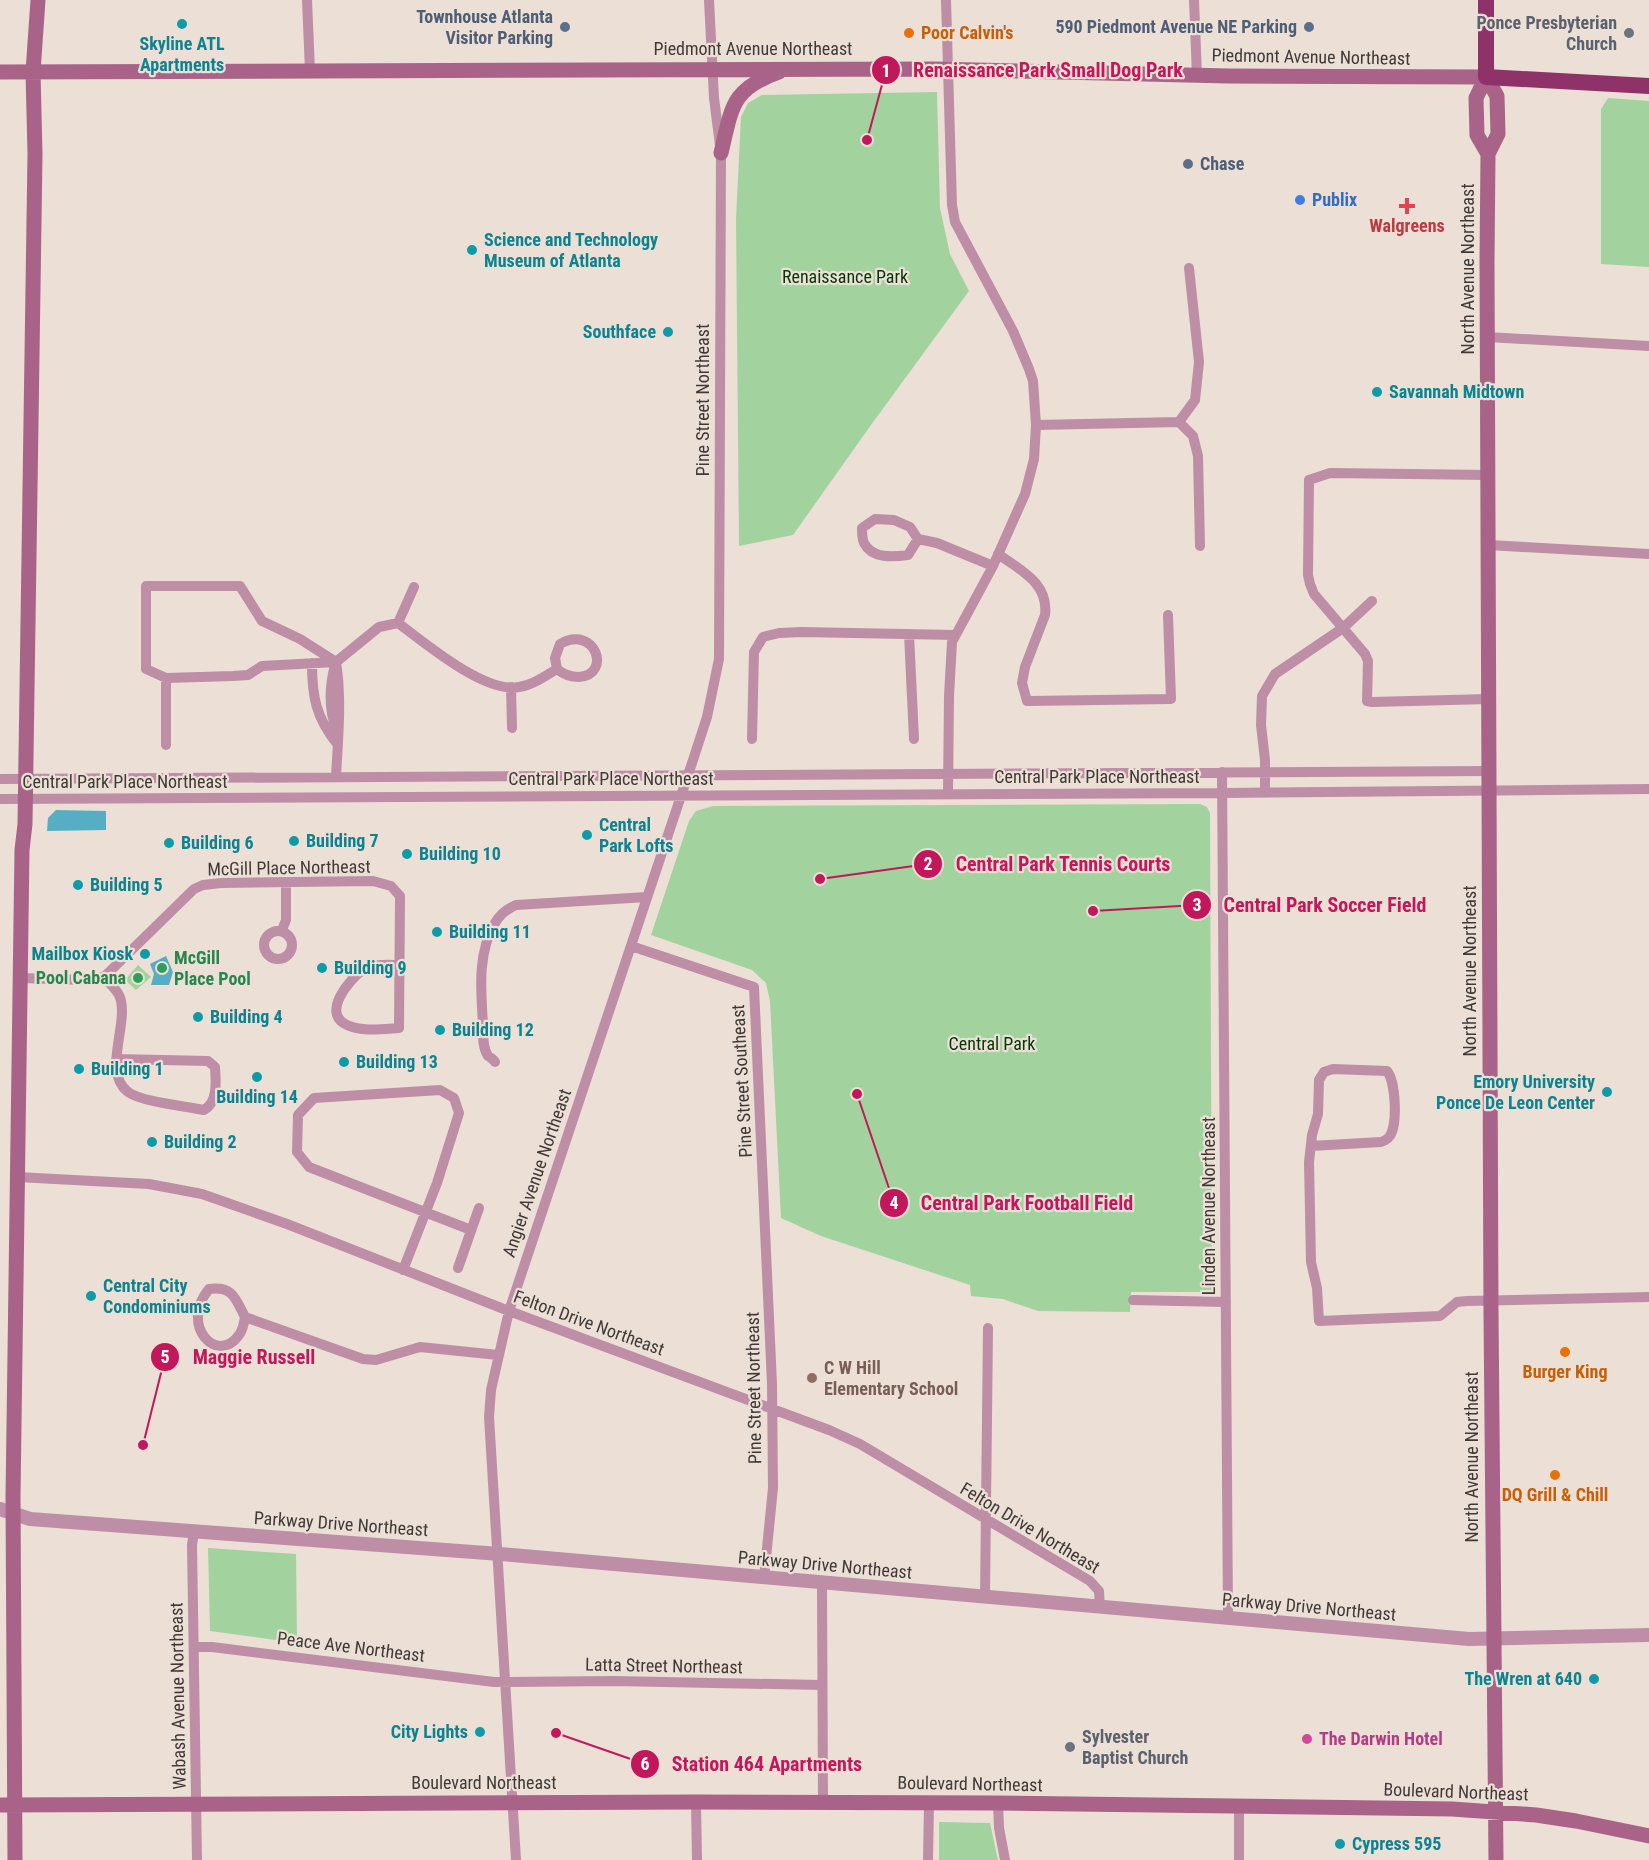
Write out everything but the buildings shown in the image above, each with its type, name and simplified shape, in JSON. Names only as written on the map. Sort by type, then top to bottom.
[{"type":"highway","name":"North Avenue Northeast","points":[[1486,0],[1486,77]]},
{"type":"highway","name":"Piedmont Avenue Northeast","points":[[1486,77],[1649,86]]},
{"type":"main road","points":[[15,1860],[7,1805],[6,1511],[17,1177],[22,850],[26,798],[35,154],[33,72],[38,0]]},
{"type":"main road","points":[[721,153],[731,109],[739,95],[754,82],[788,69]]},
{"type":"main road","name":"Piedmont Avenue Northeast","points":[[0,72],[948,69],[1197,76],[1486,77]]},
{"type":"main road","name":"North Avenue Northeast","points":[[1486,77],[1497,96],[1498,134],[1488,154],[1487,337],[1496,1860]]},
{"type":"main road","name":"Boulevard Northeast","points":[[7,1805],[823,1802],[1239,1806],[1495,1811],[1576,1821],[1649,1836]]},
{"type":"street","points":[[307,0],[310,71]]},
{"type":"street","name":"Pine Street Northeast","points":[[681,795],[706,717],[719,659],[721,153],[714,98],[710,0]]},
{"type":"street","points":[[946,0],[952,205],[956,225],[1013,331],[1025,359],[1033,381],[1036,425],[1034,459],[1025,494],[993,566],[952,642],[948,794]]},
{"type":"street","points":[[1194,0],[1197,76]]},
{"type":"street","points":[[1179,422],[1195,400],[1199,362],[1189,268]]},
{"type":"street","points":[[1487,337],[1649,346]]},
{"type":"street","points":[[1036,425],[1179,422],[1193,436],[1198,456],[1200,546]]},
{"type":"street","points":[[1488,475],[1330,473],[1309,480],[1308,563],[1310,584],[1314,594],[1368,660],[1367,701],[1489,699]]},
{"type":"street","points":[[918,539],[908,555],[891,557],[875,554],[864,543],[862,528],[875,519],[894,520],[910,527],[918,539],[937,543],[993,566]]},
{"type":"street","points":[[1488,545],[1649,554]]},
{"type":"street","points":[[998,554],[1039,585],[1046,605],[1045,615],[1025,667],[1022,683],[1027,701],[1171,699],[1168,615]]},
{"type":"street","points":[[336,662],[300,639],[262,621],[240,586],[146,586],[146,669],[166,678],[248,675],[261,666],[336,662],[379,627],[398,623],[446,660],[490,683],[518,688],[557,669]]},
{"type":"street","points":[[398,623],[414,587]]},
{"type":"street","points":[[1265,792],[1261,725],[1262,696],[1275,674],[1343,628],[1372,601]]},
{"type":"street","points":[[752,739],[754,652],[763,637],[779,633],[956,635]]},
{"type":"street","points":[[909,634],[914,739]]},
{"type":"street","points":[[336,662],[335,697],[338,739],[336,777]]},
{"type":"street","points":[[312,663],[315,706],[327,731],[338,739]]},
{"type":"street","points":[[166,678],[166,745]]},
{"type":"street","points":[[512,687],[512,728]]},
{"type":"street","points":[[314,697],[335,697]]},
{"type":"street","name":"Central Park Place Northeast","points":[[0,779],[1489,771]]},
{"type":"street","name":"Central Park Place Northeast","points":[[1222,772],[1222,793]]},
{"type":"street","name":"Central Park Place Northeast","points":[[0,799],[1649,789]]},
{"type":"street","name":"Linden Avenue Northeast","points":[[1222,793],[1228,1618]]},
{"type":"street","name":"Angier Avenue Northeast","points":[[516,1860],[489,1417],[491,1390],[508,1311],[681,795]]},
{"type":"street","name":"McGill Place Northeast","points":[[104,977],[194,889],[203,885],[221,883],[286,884],[373,881],[391,886],[400,896],[400,965],[399,1028],[348,1026],[340,1020],[337,1014],[338,998],[362,970],[370,966],[400,965]]},
{"type":"street","points":[[282,930],[286,920],[286,884]]},
{"type":"street","points":[[495,1062],[488,1056],[484,1043],[482,970],[488,941],[495,923],[507,909],[516,905],[647,897]]},
{"type":"street","name":"Pine Street Southeast","points":[[631,946],[754,987],[764,1197]]},
{"type":"street","points":[[20,978],[83,980],[104,977],[119,995],[123,1015],[118,1032],[117,1059],[118,1081],[127,1091],[138,1097],[204,1110],[209,1107],[213,1099],[216,1088],[215,1068],[208,1061],[117,1059]]},
{"type":"street","points":[[1311,1146],[1376,1143],[1389,1138],[1396,1097],[1388,1071],[1342,1068],[1324,1072],[1319,1080],[1318,1114],[1311,1146],[1309,1163],[1311,1262],[1317,1288],[1319,1321],[1440,1316],[1457,1302],[1649,1297]]},
{"type":"street","points":[[403,1270],[426,1214],[459,1113],[454,1098],[440,1090],[314,1098],[298,1115],[297,1152],[309,1167],[426,1214],[471,1230]]},
{"type":"street","name":"Felton Drive Northeast","points":[[17,1177],[149,1184],[202,1194],[287,1224],[508,1311],[829,1430],[860,1444],[1090,1581],[1099,1591],[1100,1607]]},
{"type":"street","name":"Pine Street Northeast","points":[[764,1197],[772,1409],[772,1488],[764,1578]]},
{"type":"street","points":[[458,1268],[479,1208]]},
{"type":"street","points":[[245,1317],[241,1333],[232,1342],[222,1345],[210,1343],[201,1335],[197,1323],[201,1299],[209,1289],[226,1289],[234,1296],[245,1317],[363,1359],[376,1360],[420,1347],[498,1355]]},
{"type":"street","points":[[1133,1300],[1226,1302]]},
{"type":"street","points":[[985,1597],[988,1328]]},
{"type":"street","name":"Parkway Drive Northeast","points":[[6,1511],[30,1519],[497,1554],[1469,1639],[1649,1635]]},
{"type":"street","name":"Wabash Avenue Northeast","points":[[194,1531],[192,1545],[197,1860]]},
{"type":"street","points":[[822,1582],[823,1802]]},
{"type":"street","name":"Peace Ave Northeast","points":[[194,1647],[212,1647],[505,1681]]},
{"type":"street","name":"Latta Street Northeast","points":[[505,1681],[822,1685]]},
{"type":"street","points":[[696,1802],[697,1860]]},
{"type":"street","points":[[928,1860],[929,1803]]},
{"type":"street","points":[[998,1803],[999,1828],[1005,1860]]},
{"type":"street","points":[[1239,1806],[1239,1860]]},
{"type":"green space","name":"Renaissance Park","points":[[937,92],[940,208],[950,254],[969,291],[793,535],[739,546],[736,219],[741,117],[748,103],[762,95]]},
{"type":"green space","points":[[1608,98],[1649,101],[1649,267],[1601,264],[1601,109]]},
{"type":"green space","name":"Central Park","points":[[1200,804],[1207,807],[1210,813],[1212,1292],[1131,1292],[1130,1312],[1038,1311],[1003,1299],[971,1296],[970,1285],[821,1236],[781,1218],[770,1001],[766,983],[752,970],[651,935],[689,821],[696,811],[713,806]]},
{"type":"green space","name":"Pool Cabana","points":[[138,965],[151,977],[136,990],[125,980]]},
{"type":"green space","points":[[208,1548],[296,1554],[297,1643],[210,1631]]},
{"type":"green space","points":[[939,1822],[990,1823],[998,1860],[939,1860]]},
{"type":"water","points":[[56,810],[106,811],[106,830],[47,831],[48,818]]},
{"type":"water","name":"McGill Place Pool","points":[[166,956],[173,972],[169,985],[151,985],[154,974],[150,964]]},
{"type":"place","name":"Skyline ATL Apartments","points":[[182,24]]},
{"type":"place","name":"Townhouse Atlanta Visitor Parking","points":[[565,27]]},
{"type":"place","name":"590 Piedmont Avenue NE Parking","points":[[1309,27]]},
{"type":"place","name":"Poor Calvin's","points":[[909,33]]},
{"type":"place","name":"Ponce Presbyterian Church","points":[[1629,33]]},
{"type":"place","name":"Renaissance Park Small Dog Park","points":[[867,140]]},
{"type":"place","name":"Chase","points":[[1188,164]]},
{"type":"place","name":"Publix","points":[[1300,200]]},
{"type":"place","name":"Walgreens","points":[[1407,206]]},
{"type":"place","name":"Science and Technology Museum of Atlanta","points":[[472,250]]},
{"type":"place","name":"Southface","points":[[668,332]]},
{"type":"place","name":"Savannah Midtown","points":[[1377,392]]},
{"type":"place","name":"Central Park Lofts","points":[[587,835]]},
{"type":"place","name":"Building 7","points":[[294,841]]},
{"type":"place","name":"Building 6","points":[[169,843]]},
{"type":"place","name":"Building 10","points":[[407,854]]},
{"type":"place","name":"Central Park Tennis Courts","points":[[820,879]]},
{"type":"place","name":"Building 5","points":[[78,885]]},
{"type":"place","name":"Central Park Soccer Field","points":[[1093,911]]},
{"type":"place","name":"Building 11","points":[[437,932]]},
{"type":"place","name":"Mailbox Kiosk","points":[[145,954]]},
{"type":"place","name":"McGill Place Pool","points":[[162,968]]},
{"type":"place","name":"Building 9","points":[[322,968]]},
{"type":"place","name":"Pool Cabana","points":[[138,978]]},
{"type":"place","name":"Building 4","points":[[198,1017]]},
{"type":"place","name":"Building 12","points":[[440,1030]]},
{"type":"place","name":"Building 13","points":[[344,1062]]},
{"type":"place","name":"Building 1","points":[[79,1069]]},
{"type":"place","name":"Building 14","points":[[257,1077]]},
{"type":"place","name":"Emory University Ponce De Leon Center","points":[[1607,1092]]},
{"type":"place","name":"Central Park Football Field","points":[[857,1094]]},
{"type":"place","name":"Building 2","points":[[152,1142]]},
{"type":"place","name":"Central City Condominiums","points":[[91,1296]]},
{"type":"place","name":"Burger King","points":[[1565,1352]]},
{"type":"place","name":"C W Hill Elementary School","points":[[812,1378]]},
{"type":"place","name":"Maggie Russell","points":[[143,1445]]},
{"type":"place","name":"DQ Grill & Chill","points":[[1555,1475]]},
{"type":"place","name":"The Wren at 640","points":[[1594,1679]]},
{"type":"place","name":"City Lights","points":[[480,1732]]},
{"type":"place","name":"Station 464 Apartments","points":[[556,1733]]},
{"type":"place","name":"The Darwin Hotel","points":[[1307,1739]]},
{"type":"place","name":"Sylvester Baptist Church","points":[[1070,1747]]},
{"type":"place","name":"Cypress 595","points":[[1340,1844]]}]
